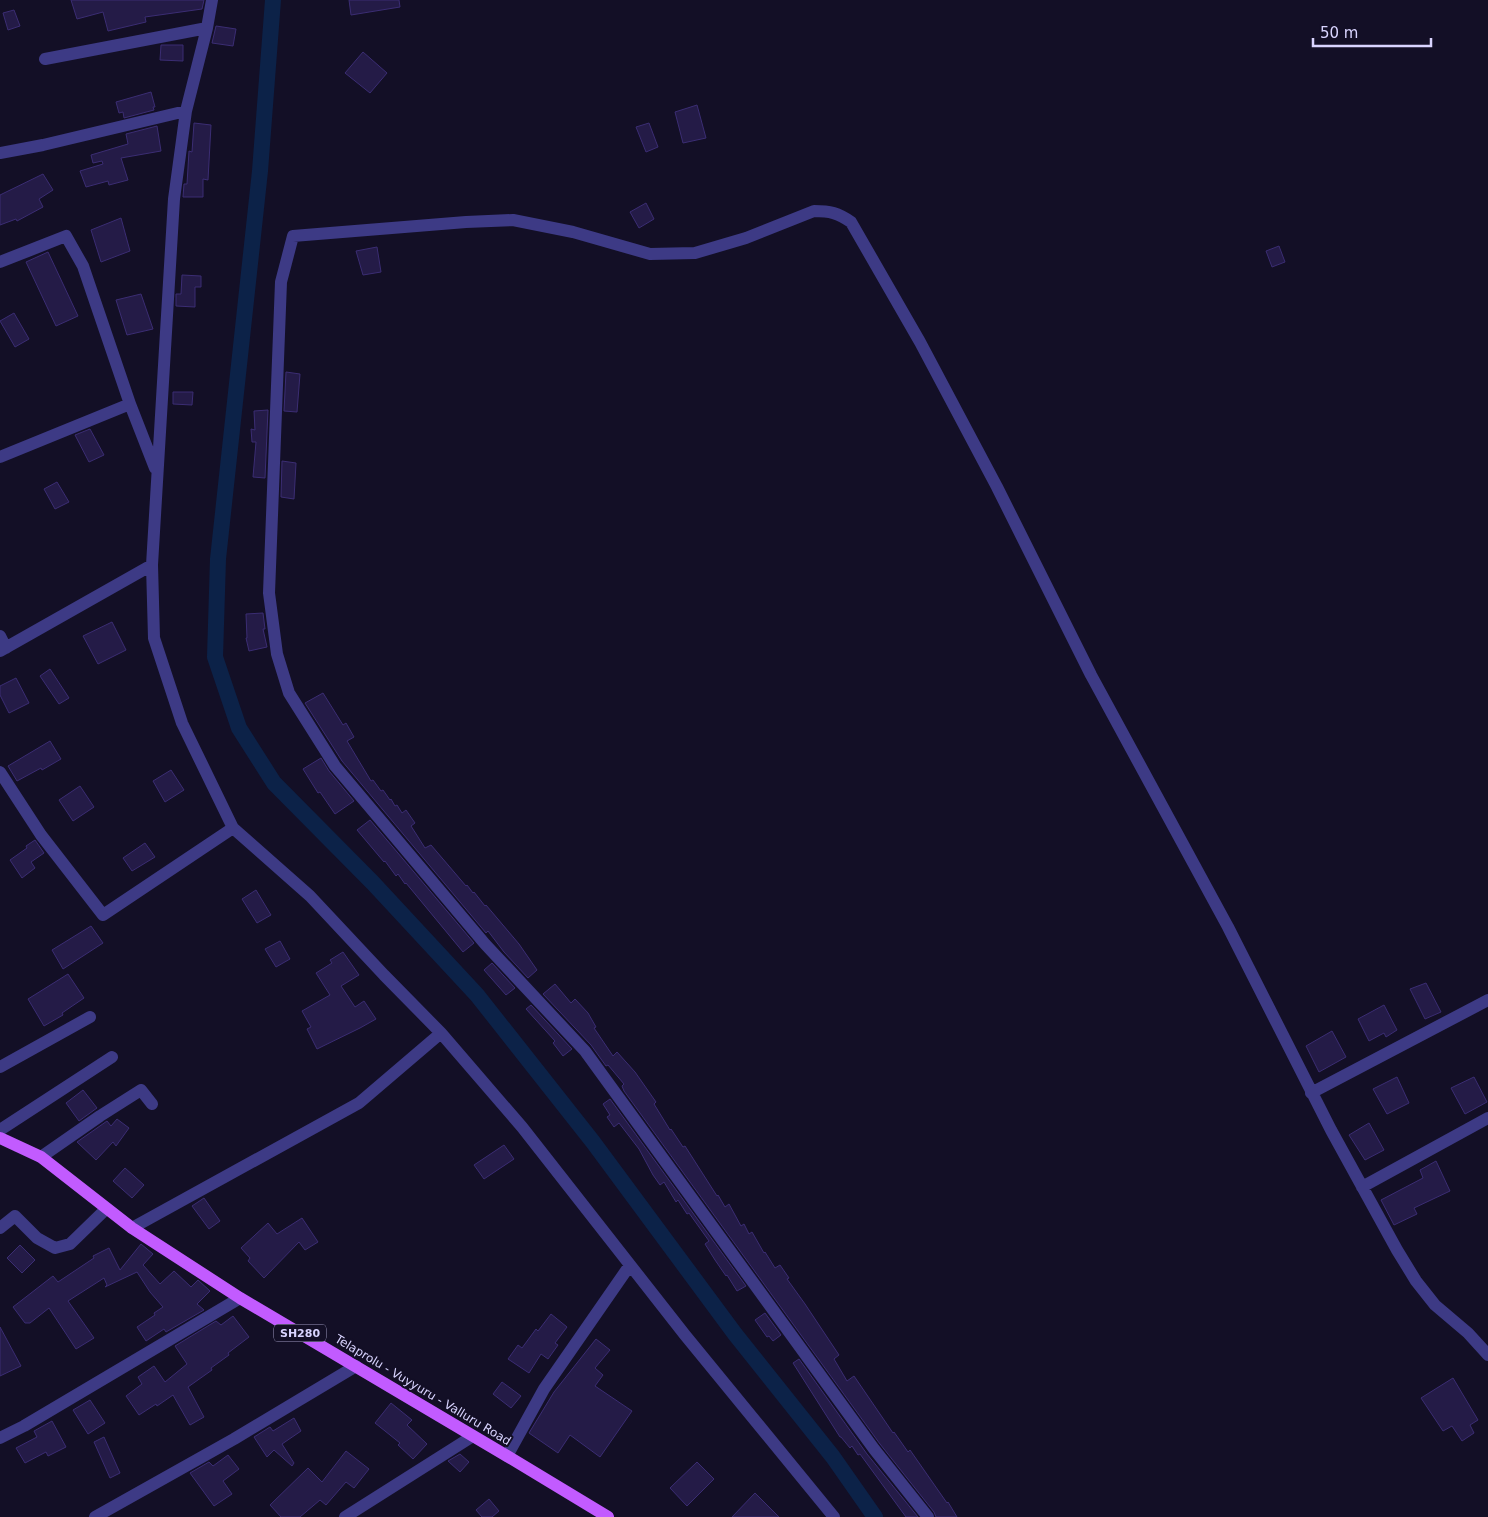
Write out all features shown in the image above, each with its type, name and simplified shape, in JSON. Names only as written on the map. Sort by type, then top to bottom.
[{"type":"main road","name":"Telaprolu - Vuyyuru - Valluru Road","points":[[0,1138],[41,1158],[132,1228],[240,1298],[608,1517]]},
{"type":"street","points":[[212,0],[207,28],[186,111],[174,199],[152,565],[154,638],[182,723],[233,828],[310,896],[441,1033],[522,1127],[685,1335],[834,1517]]},
{"type":"street","points":[[45,59],[207,28]]},
{"type":"street","points":[[0,153],[44,145],[186,111]]},
{"type":"street","points":[[928,1517],[874,1449],[585,1051],[485,944],[335,766],[289,693],[277,654],[269,593],[281,282],[293,236],[513,220],[573,232],[650,254],[695,253],[746,238],[814,211],[839,214],[851,222],[920,342],[997,487],[1090,675],[1228,927],[1330,1130],[1362,1187],[1416,1281],[1435,1305],[1468,1333],[1488,1355]]},
{"type":"street","points":[[0,262],[66,236],[83,266],[130,404],[157,473]]},
{"type":"street","points":[[0,457],[130,404]]},
{"type":"street","points":[[2,645],[152,565]]},
{"type":"street","points":[[0,772],[41,835],[103,915],[233,828]]},
{"type":"street","points":[[1312,1093],[1488,1000]]},
{"type":"street","points":[[0,1067],[90,1017]]},
{"type":"street","points":[[132,1228],[359,1103],[441,1033]]},
{"type":"street","points":[[0,1130],[112,1057]]},
{"type":"street","points":[[41,1158],[100,1116],[141,1090],[152,1104]]},
{"type":"street","points":[[1362,1187],[1488,1118]]},
{"type":"street","points":[[0,1228],[15,1216],[37,1238],[55,1248],[70,1244],[106,1209]]},
{"type":"street","points":[[507,1456],[544,1389],[630,1265]]},
{"type":"street","points":[[0,1438],[24,1426],[240,1298]]},
{"type":"street","points":[[95,1517],[234,1439],[356,1366]]},
{"type":"street","points":[[345,1517],[473,1436]]},
{"type":"building","points":[[71,0],[204,0],[202,9],[145,17],[146,22],[108,31],[103,12],[77,19]]},
{"type":"building","points":[[349,0],[399,0],[400,7],[351,15]]},
{"type":"building","points":[[14,10],[20,26],[8,30],[3,13]]},
{"type":"building","points":[[216,26],[236,29],[233,46],[212,43]]},
{"type":"building","points":[[161,45],[183,45],[183,61],[160,60]]},
{"type":"building","points":[[363,52],[387,73],[370,93],[345,73]]},
{"type":"building","points":[[151,92],[154,110],[124,118],[123,112],[119,113],[116,102]]},
{"type":"building","points":[[697,105],[706,138],[683,143],[675,112]]},
{"type":"building","points":[[194,123],[211,125],[208,180],[203,179],[203,197],[183,197],[184,184],[187,184],[189,151],[192,152]]},
{"type":"building","points":[[649,123],[658,147],[646,152],[636,127]]},
{"type":"building","points":[[157,126],[161,151],[121,158],[128,180],[109,185],[108,181],[86,187],[80,171],[103,164],[102,161],[93,163],[91,155],[128,144],[126,134]]},
{"type":"building","points":[[43,174],[53,190],[39,199],[43,207],[17,221],[16,219],[0,225],[0,195]]},
{"type":"building","points":[[646,203],[654,219],[639,228],[630,212]]},
{"type":"building","points":[[121,218],[130,251],[101,262],[91,230]]},
{"type":"building","points":[[1279,246],[1285,262],[1272,267],[1266,251]]},
{"type":"building","points":[[377,247],[381,272],[363,275],[356,251]]},
{"type":"building","points":[[48,252],[78,316],[56,326],[26,262]]},
{"type":"building","points":[[182,275],[201,276],[201,287],[195,287],[195,307],[176,306],[176,294],[181,294]]},
{"type":"building","points":[[141,294],[153,329],[127,335],[116,300]]},
{"type":"building","points":[[14,313],[29,339],[15,347],[0,321]]},
{"type":"building","points":[[286,372],[300,374],[297,412],[284,411]]},
{"type":"building","points":[[173,392],[193,392],[192,405],[173,404]]},
{"type":"building","points":[[268,410],[265,478],[253,477],[256,442],[252,442],[251,429],[255,430],[254,411]]},
{"type":"building","points":[[90,429],[104,455],[89,462],[75,435]]},
{"type":"building","points":[[282,461],[296,463],[294,499],[281,497]]},
{"type":"building","points":[[57,482],[69,502],[55,509],[44,489]]},
{"type":"building","points":[[263,613],[265,629],[263,629],[267,647],[249,651],[246,638],[246,614]]},
{"type":"building","points":[[112,622],[126,650],[98,664],[83,636]]},
{"type":"building","points":[[50,669],[69,698],[59,704],[40,676]]},
{"type":"building","points":[[16,678],[29,703],[9,713],[0,695],[0,686]]},
{"type":"building","points":[[323,693],[343,725],[346,723],[354,737],[347,741],[371,781],[373,780],[381,791],[383,790],[402,813],[406,810],[415,823],[411,826],[425,848],[431,845],[519,944],[537,970],[528,978],[488,931],[486,933],[342,761],[305,703]]},
{"type":"building","points":[[50,741],[61,759],[17,781],[8,766]]},
{"type":"building","points":[[321,758],[329,771],[354,801],[335,814],[320,792],[318,793],[303,769]]},
{"type":"building","points":[[171,770],[184,790],[165,802],[153,781]]},
{"type":"building","points":[[80,786],[94,807],[73,821],[59,800]]},
{"type":"building","points":[[370,820],[474,943],[463,952],[406,883],[398,874],[396,876],[357,830]]},
{"type":"building","points":[[35,840],[44,853],[31,862],[35,868],[22,878],[10,860]]},
{"type":"building","points":[[145,843],[155,857],[132,871],[123,858]]},
{"type":"building","points":[[256,890],[271,915],[257,923],[242,899]]},
{"type":"building","points":[[91,926],[103,943],[63,969],[52,950]]},
{"type":"building","points":[[280,941],[290,959],[276,967],[265,949]]},
{"type":"building","points":[[343,952],[359,975],[341,986],[355,1007],[364,1001],[376,1019],[317,1049],[307,1029],[311,1027],[302,1011],[330,995],[316,973],[332,963],[330,960]]},
{"type":"building","points":[[492,963],[515,988],[506,995],[484,970]]},
{"type":"building","points":[[68,974],[84,998],[62,1013],[63,1015],[44,1026],[28,999]]},
{"type":"building","points":[[1426,983],[1441,1012],[1425,1019],[1410,989]]},
{"type":"building","points":[[555,984],[571,1003],[575,999],[588,1013],[596,1027],[594,1028],[613,1056],[617,1052],[635,1072],[656,1102],[654,1104],[670,1130],[683,1147],[685,1146],[725,1207],[729,1204],[741,1226],[744,1224],[749,1234],[752,1232],[775,1268],[780,1265],[789,1278],[787,1279],[839,1355],[834,1359],[847,1381],[854,1376],[893,1433],[908,1452],[910,1450],[957,1517],[936,1517],[880,1444],[624,1091],[622,1086],[624,1084],[608,1065],[606,1066],[591,1045],[543,994]]},
{"type":"building","points":[[531,1005],[572,1049],[563,1056],[553,1043],[555,1041],[526,1009]]},
{"type":"building","points":[[1384,1005],[1397,1030],[1386,1037],[1384,1033],[1369,1041],[1358,1019]]},
{"type":"building","points":[[1332,1031],[1346,1057],[1319,1072],[1306,1046]]},
{"type":"building","points":[[1397,1077],[1409,1103],[1387,1114],[1373,1089]]},
{"type":"building","points":[[1474,1077],[1487,1102],[1465,1114],[1451,1088]]},
{"type":"building","points":[[83,1090],[97,1108],[79,1121],[66,1103]]},
{"type":"building","points":[[610,1099],[746,1286],[737,1291],[705,1244],[709,1241],[689,1213],[687,1214],[678,1200],[676,1202],[664,1182],[660,1185],[639,1149],[619,1123],[614,1127],[607,1117],[610,1115],[603,1104]]},
{"type":"building","points":[[117,1119],[129,1128],[116,1146],[113,1142],[96,1160],[77,1142],[107,1121],[111,1126]]},
{"type":"building","points":[[1369,1123],[1384,1150],[1365,1160],[1349,1135]]},
{"type":"building","points":[[504,1145],[514,1159],[484,1179],[474,1165]]},
{"type":"building","points":[[1436,1161],[1450,1191],[1414,1208],[1417,1214],[1394,1225],[1381,1200],[1423,1178],[1420,1170]]},
{"type":"building","points":[[125,1168],[144,1185],[132,1198],[113,1181]]},
{"type":"building","points":[[204,1198],[220,1221],[209,1229],[192,1206]]},
{"type":"building","points":[[302,1218],[318,1242],[305,1250],[299,1242],[264,1278],[248,1261],[250,1258],[241,1248],[268,1223],[277,1234]]},
{"type":"building","points":[[141,1244],[153,1254],[143,1265],[160,1284],[174,1271],[191,1287],[198,1280],[210,1291],[197,1304],[204,1310],[166,1332],[164,1329],[146,1341],[137,1327],[163,1307],[137,1272],[105,1287],[107,1285],[104,1278],[68,1301],[94,1338],[76,1349],[49,1308],[30,1323],[25,1323],[13,1307],[53,1276],[58,1282],[94,1258],[93,1256],[109,1248],[120,1270]]},
{"type":"building","points":[[20,1245],[35,1260],[22,1273],[7,1258]]},
{"type":"building","points":[[765,1313],[781,1335],[773,1341],[769,1336],[767,1337],[755,1320]]},
{"type":"building","points":[[551,1314],[567,1327],[555,1343],[558,1345],[548,1359],[541,1354],[529,1373],[508,1359],[518,1345],[522,1348],[536,1329],[538,1331]]},
{"type":"building","points":[[233,1316],[249,1337],[211,1368],[212,1370],[188,1387],[204,1417],[190,1425],[173,1395],[139,1415],[126,1396],[142,1384],[138,1377],[154,1366],[165,1382],[187,1364],[175,1346],[216,1321],[221,1325]]},
{"type":"building","points":[[0,1327],[21,1366],[0,1376]]},
{"type":"building","points":[[596,1339],[610,1350],[595,1368],[603,1375],[595,1386],[632,1411],[600,1457],[570,1435],[558,1453],[529,1433],[554,1392]]},
{"type":"building","points":[[799,1359],[867,1454],[918,1517],[906,1517],[860,1454],[858,1455],[852,1446],[850,1448],[840,1437],[793,1363]]},
{"type":"building","points":[[1453,1378],[1478,1420],[1470,1425],[1474,1433],[1462,1441],[1452,1426],[1443,1431],[1421,1398]]},
{"type":"building","points":[[502,1382],[521,1396],[511,1408],[493,1394]]},
{"type":"building","points":[[90,1400],[105,1423],[88,1434],[73,1410]]},
{"type":"building","points":[[391,1403],[412,1420],[407,1425],[427,1444],[413,1459],[398,1445],[400,1443],[375,1423]]},
{"type":"building","points":[[294,1418],[301,1431],[282,1444],[294,1463],[292,1466],[274,1450],[267,1457],[254,1437],[270,1427],[273,1431]]},
{"type":"building","points":[[52,1421],[66,1447],[48,1456],[46,1452],[25,1463],[16,1448],[37,1437],[34,1431]]},
{"type":"building","points":[[104,1437],[120,1473],[110,1478],[94,1442]]},
{"type":"building","points":[[346,1451],[369,1469],[354,1488],[346,1482],[326,1505],[320,1500],[300,1517],[281,1517],[270,1505],[308,1468],[322,1482]]},
{"type":"building","points":[[460,1454],[469,1462],[460,1472],[448,1461]]},
{"type":"building","points":[[228,1455],[239,1469],[223,1481],[232,1494],[214,1506],[190,1473],[209,1462],[213,1466]]},
{"type":"building","points":[[697,1462],[714,1479],[687,1506],[670,1488]]},
{"type":"building","points":[[755,1493],[779,1517],[732,1517]]},
{"type":"building","points":[[489,1499],[499,1511],[492,1517],[482,1517],[476,1510]]},
{"type":"waterway","points":[[273,0],[260,171],[218,559],[215,657],[239,728],[274,783],[373,883],[477,995],[593,1142],[735,1334],[833,1457],[875,1517]]}]
